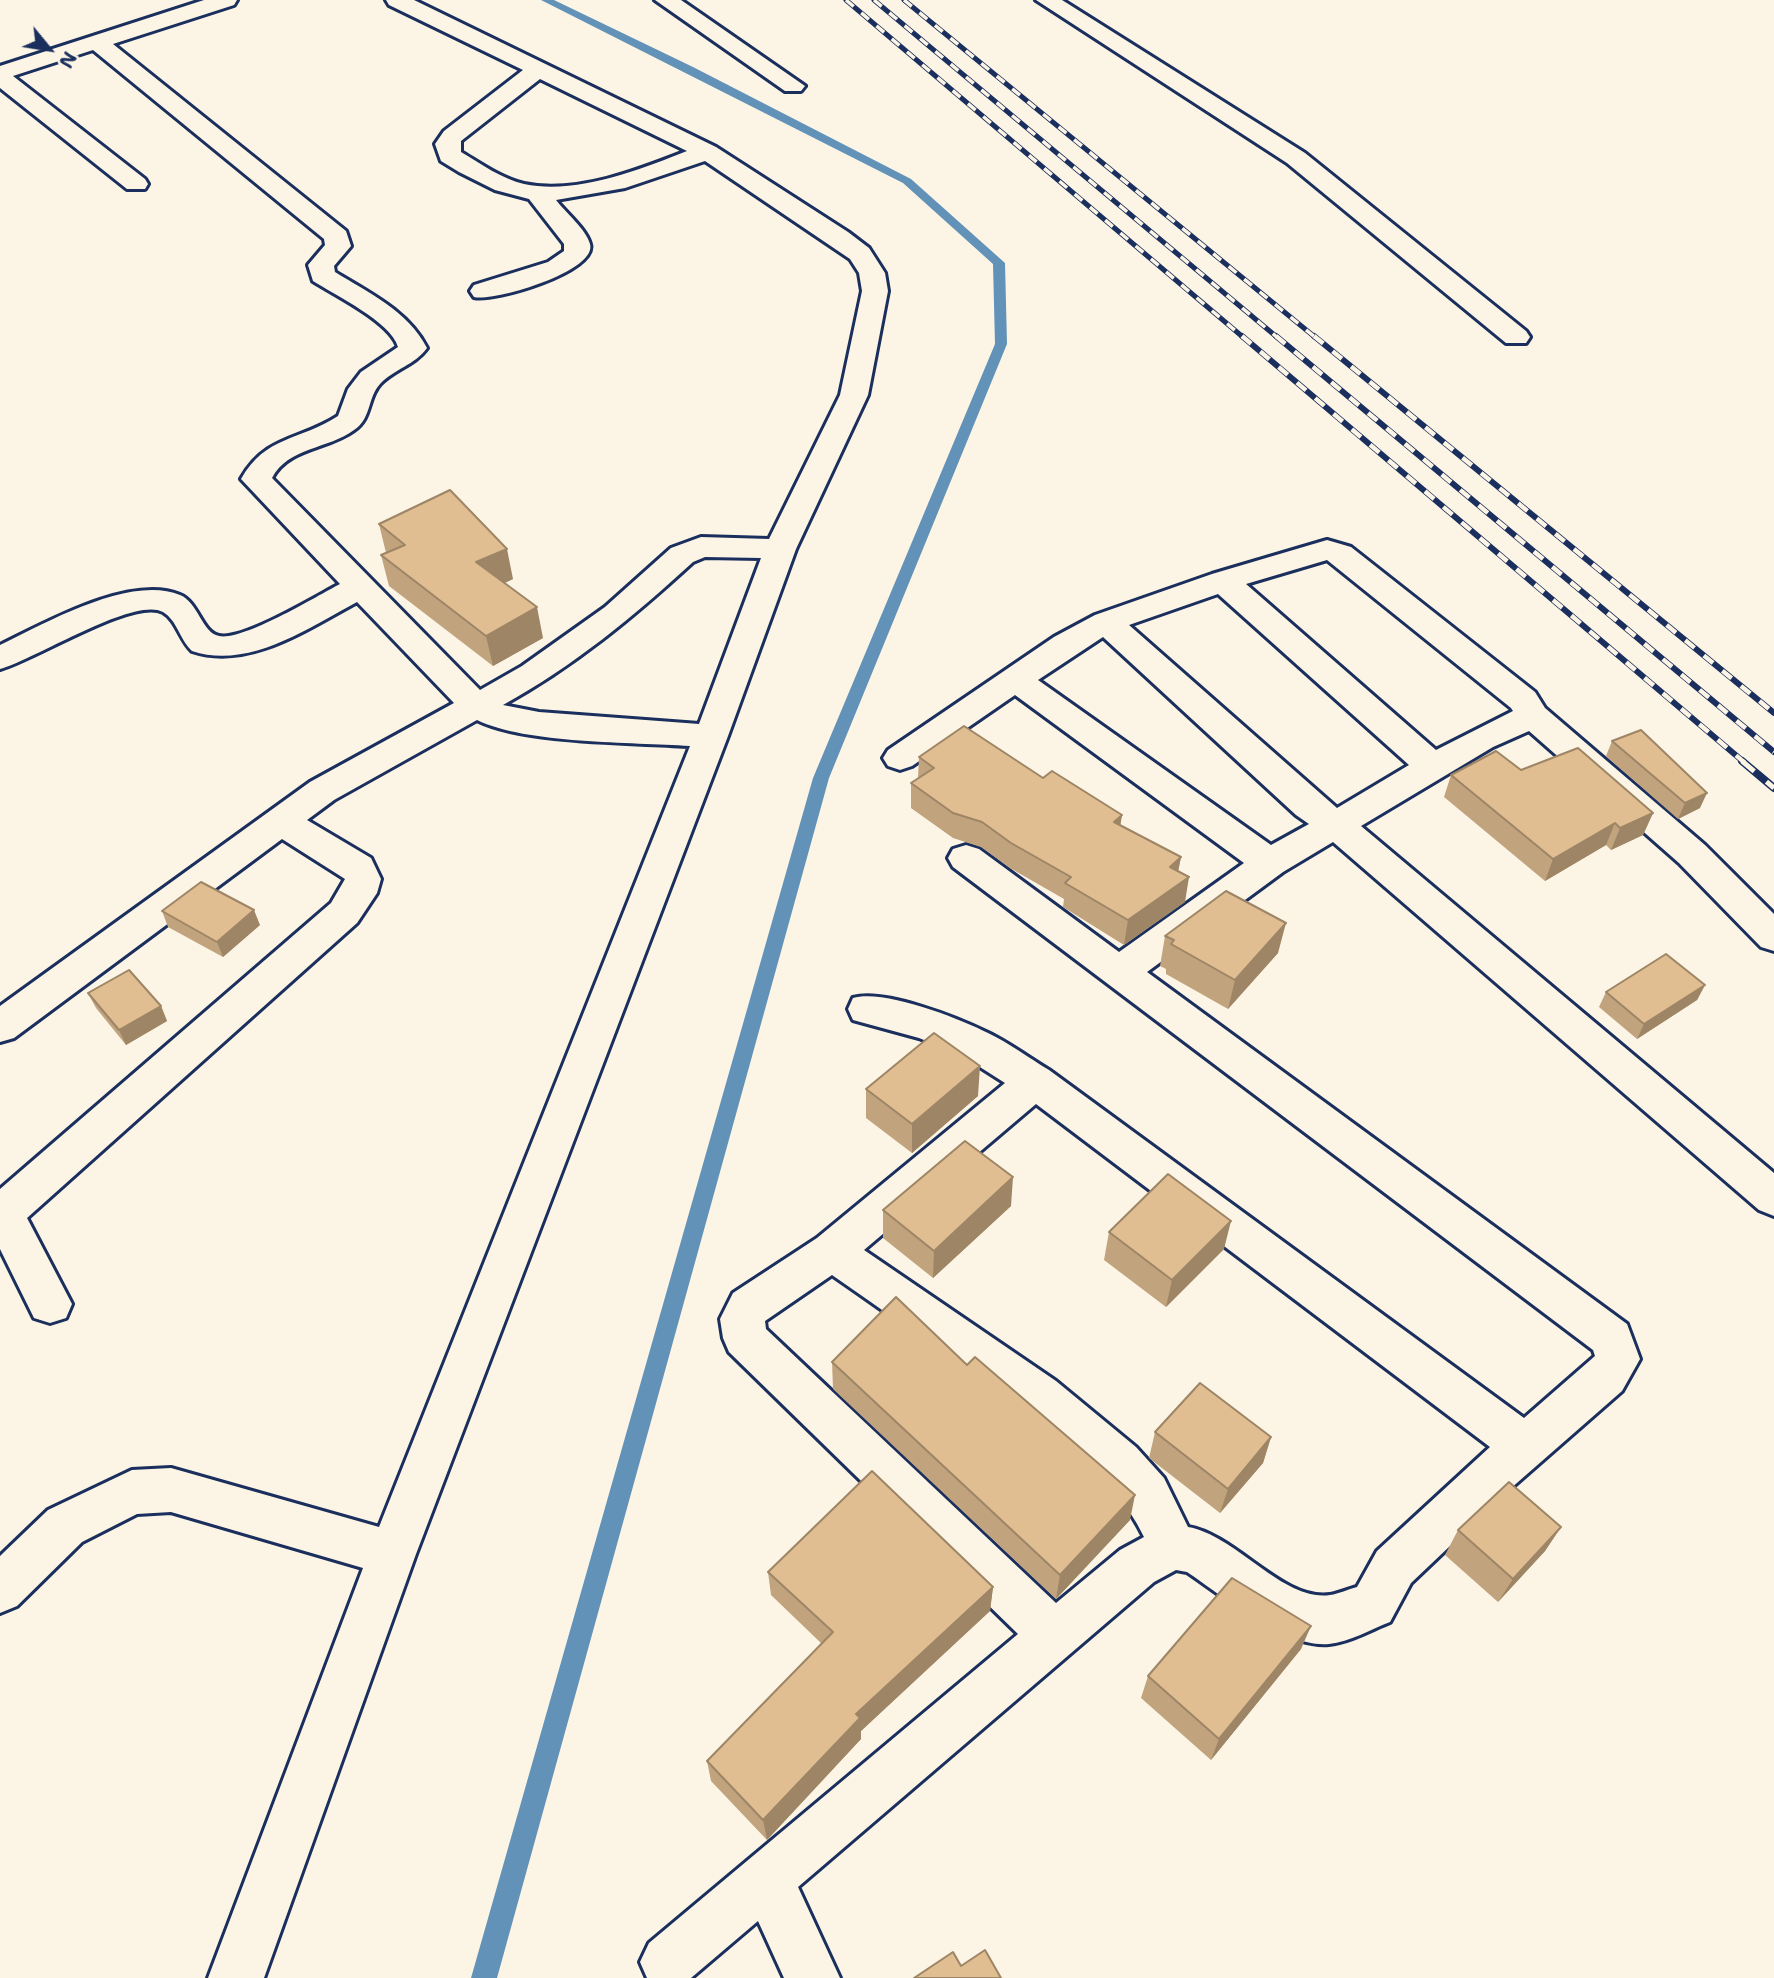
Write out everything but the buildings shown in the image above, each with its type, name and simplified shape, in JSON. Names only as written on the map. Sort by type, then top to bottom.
[{"type":"street","points":[[0,75],[226,0]]},
{"type":"street","points":[[236,1978],[392,1554],[711,736],[780,549],[854,396],[875,291],[872,273],[860,254],[839,237],[707,152],[397,0]]},
{"type":"street","points":[[666,0],[793,86]]},
{"type":"street","points":[[1047,0],[1236,117],[1296,158],[1516,337]]},
{"type":"street","points":[[97,42],[337,236],[338,246],[321,265],[322,275],[395,323],[411,339],[413,348],[406,357],[364,384],[357,414],[340,427],[281,450],[261,465],[256,480],[476,706],[503,719],[539,724],[711,736]]},
{"type":"street","points":[[540,69],[452,136],[447,144],[450,156],[497,184],[549,194],[610,183],[707,152]]},
{"type":"street","points":[[0,75],[136,184]]},
{"type":"street","points":[[482,291],[557,268],[577,254],[577,243],[537,193]]},
{"type":"street","points":[[0,1027],[322,791],[534,674],[596,629],[682,555],[701,547],[780,549]]},
{"type":"street","points":[[900,758],[1106,622],[1322,550],[1333,551],[1523,700],[1533,716],[1692,854],[1774,937]]},
{"type":"street","points":[[1223,581],[1434,768]]},
{"type":"street","points":[[0,658],[97,614],[129,602],[148,600],[170,602],[183,613],[193,635],[208,647],[231,647],[360,587]]},
{"type":"street","points":[[1106,622],[1309,806],[1335,824],[1774,1198]]},
{"type":"street","points":[[1016,679],[1270,863]]},
{"type":"street","points":[[1119,972],[1270,863],[1481,739],[1533,716]]},
{"type":"street","points":[[50,1304],[1,1212],[344,913],[359,893],[363,879],[358,867],[279,821]]},
{"type":"street","points":[[668,1962],[1138,1566],[1173,1547],[1196,1551],[1290,1613],[1329,1620],[1373,1605],[1394,1567],[1525,1446],[1606,1377],[1618,1359],[1611,1338],[966,858]]},
{"type":"street","points":[[867,1009],[927,1025],[975,1044],[1035,1081],[1525,1446]]},
{"type":"street","points":[[1035,1081],[832,1251],[749,1307],[742,1319],[745,1338],[1055,1636]]},
{"type":"street","points":[[832,1251],[1040,1396],[1120,1462],[1147,1494],[1173,1547]]},
{"type":"street","points":[[0,1589],[65,1526],[132,1492],[171,1490],[392,1554]]},
{"type":"street","points":[[766,1878],[812,1978]]},
{"type":"waterway","points":[[484,1978],[821,778],[1001,344],[999,263],[907,181],[689,69],[546,0]]},
{"type":"railway","points":[[846,0],[1244,338]]},
{"type":"railway","points":[[874,0],[1278,338]]},
{"type":"railway","points":[[904,0],[1316,338]]},
{"type":"railway","points":[[1242,336],[1745,763]]},
{"type":"railway","points":[[1276,336],[1774,752]]},
{"type":"railway","points":[[1314,336],[1774,713]]},
{"type":"railway","points":[[1742,761],[1774,788]]}]
